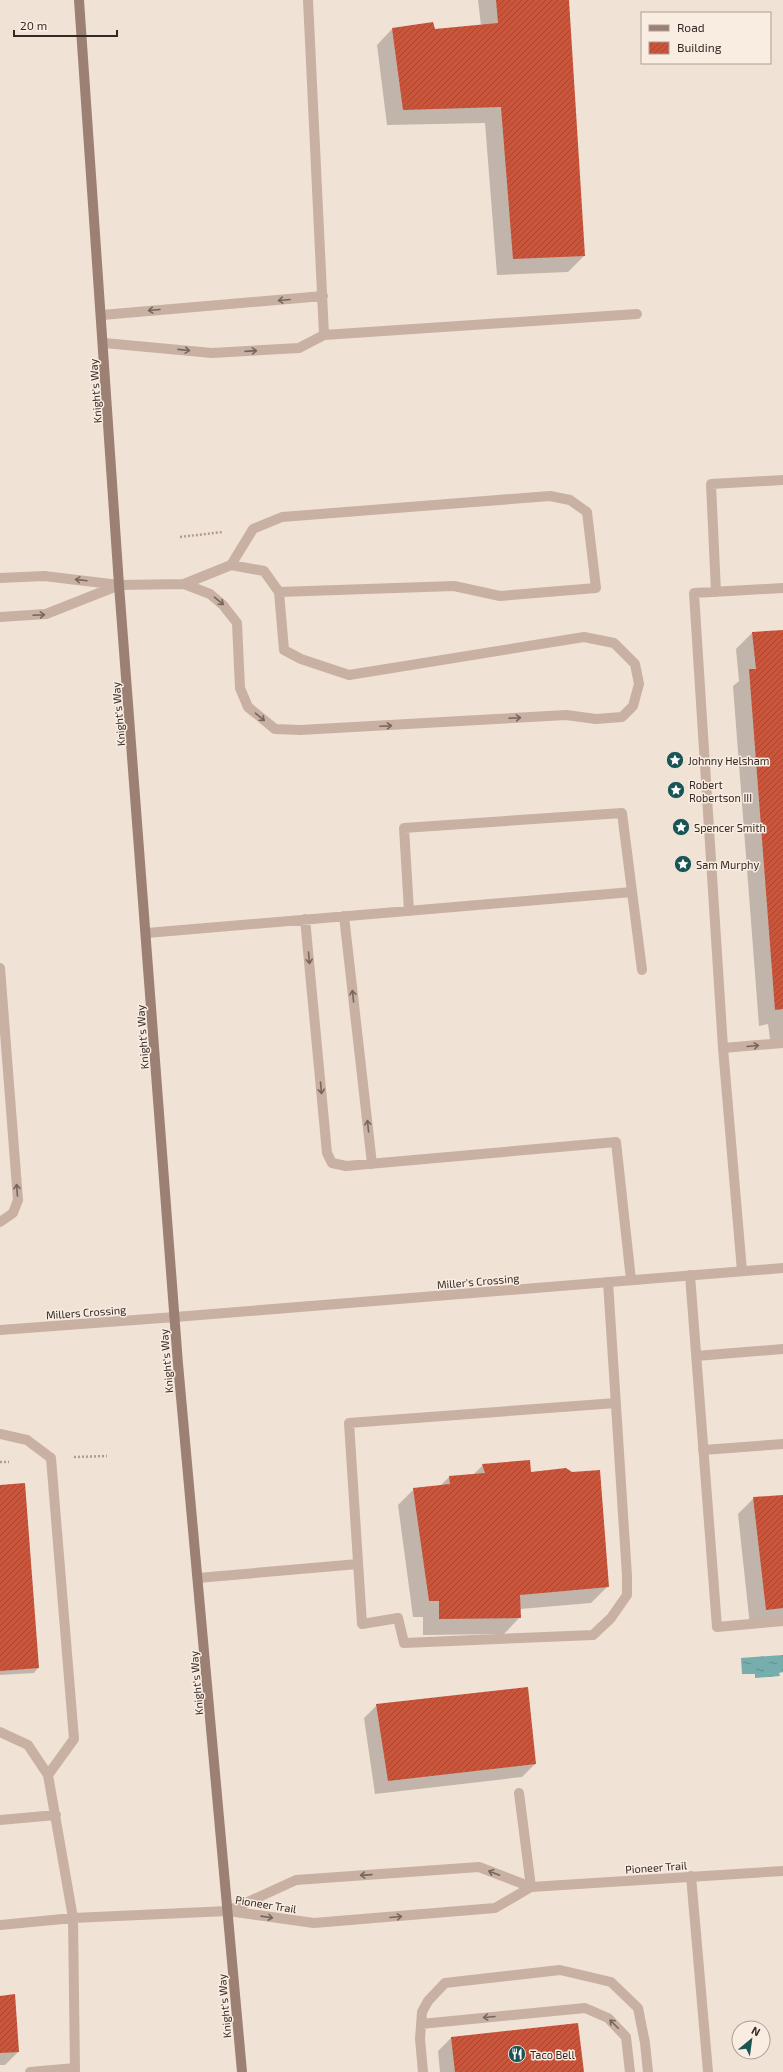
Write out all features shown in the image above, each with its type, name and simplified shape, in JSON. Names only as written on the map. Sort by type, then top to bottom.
[{"type":"main road","name":"Knight's Way","points":[[79,0],[104,343],[119,585],[147,932],[175,1317],[242,2072]]},
{"type":"street","points":[[308,0],[324,334]]},
{"type":"street","points":[[102,315],[323,296]]},
{"type":"street","points":[[104,343],[212,353],[299,348],[324,334],[637,314]]},
{"type":"street","points":[[716,592],[711,484],[783,480]]},
{"type":"street","points":[[231,565],[253,529],[282,517],[550,496],[570,500],[587,512],[596,588],[500,596],[454,586],[279,592]]},
{"type":"street","points":[[0,578],[44,576],[119,585],[184,584],[231,565],[264,572],[279,592],[284,650],[301,659],[349,675],[584,637],[614,643],[635,664],[639,684],[633,706],[622,717],[596,719],[566,715],[300,730],[275,729],[248,707],[240,688],[237,623],[224,605],[210,594],[184,584]]},
{"type":"street","points":[[0,617],[46,614],[119,585]]},
{"type":"street","points":[[742,1271],[723,1048],[694,594],[783,588]]},
{"type":"street","points":[[409,911],[404,828],[622,813],[642,970]]},
{"type":"street","points":[[147,932],[632,892]]},
{"type":"street","points":[[344,916],[372,1164]]},
{"type":"street","points":[[305,919],[326,1153],[332,1163],[346,1166],[616,1142],[631,1280]]},
{"type":"street","points":[[0,968],[18,1200],[13,1213],[0,1222]]},
{"type":"street","points":[[723,1048],[783,1043]]},
{"type":"street","name":"Miller's Crossing","points":[[175,1317],[783,1268]]},
{"type":"street","points":[[690,1275],[718,1627],[783,1621]]},
{"type":"street","points":[[608,1282],[616,1402],[627,1595],[611,1618],[593,1635],[404,1643],[398,1618],[362,1624],[349,1423],[616,1402]]},
{"type":"street","name":"Millers Crossing","points":[[0,1330],[175,1317]]},
{"type":"street","points":[[696,1356],[783,1349]]},
{"type":"street","points":[[0,1434],[27,1440],[51,1458],[74,1738],[48,1775]]},
{"type":"street","points":[[704,1450],[783,1444]]},
{"type":"street","points":[[198,1578],[358,1564]]},
{"type":"street","points":[[0,1732],[28,1745],[48,1775],[73,1918],[75,2070],[30,2072]]},
{"type":"street","points":[[519,1793],[531,1887]]},
{"type":"street","points":[[0,1820],[56,1815]]},
{"type":"street","name":"Pioneer Trail","points":[[228,1911],[296,1880],[479,1867],[531,1887],[783,1870]]},
{"type":"street","points":[[691,1876],[708,2072]]},
{"type":"street","name":"Pioneer Trail","points":[[228,1911],[322,1923],[495,1908],[531,1887]]},
{"type":"street","points":[[0,1925],[73,1918],[228,1911]]},
{"type":"street","points":[[423,2072],[420,2039],[422,2012],[428,2001],[445,1983],[560,1970],[611,1982],[638,2008],[646,2043],[648,2072]]},
{"type":"street","points":[[421,2024],[585,2008],[608,2018],[626,2037],[630,2072]]},
{"type":"path","points":[[180,537],[253,529]]},
{"type":"water","points":[[783,1655],[783,1672],[779,1673],[780,1676],[755,1678],[755,1674],[742,1674],[741,1658]]},
{"type":"building","points":[[496,0],[569,0],[585,256],[513,259],[501,107],[403,110],[392,28],[433,22],[435,29],[498,23]]},
{"type":"building","points":[[783,630],[783,1009],[775,1010],[749,669],[756,669],[752,632]]},
{"type":"building","points":[[530,1460],[531,1472],[566,1468],[572,1472],[600,1470],[609,1587],[520,1595],[521,1618],[439,1619],[439,1601],[429,1601],[413,1488],[450,1484],[449,1476],[485,1473],[482,1464]]},
{"type":"building","points":[[25,1483],[39,1668],[0,1671],[0,1485]]},
{"type":"building","points":[[783,1495],[783,1608],[766,1610],[753,1497]]},
{"type":"building","points":[[528,1687],[536,1764],[388,1781],[376,1704]]},
{"type":"building","points":[[15,1994],[19,2052],[0,2053],[0,1996]]},
{"type":"building","name":"Taco Bell","points":[[578,2023],[584,2072],[455,2072],[451,2037]]},
{"type":"place","name":"Johnny Helsham","points":[[675,760]]},
{"type":"place","name":"Robert Robertson III","points":[[676,790]]},
{"type":"place","name":"Spencer Smith","points":[[681,827]]},
{"type":"place","name":"Sam Murphy","points":[[683,864]]},
{"type":"place","name":"Taco Bell","points":[[517,2054]]}]
